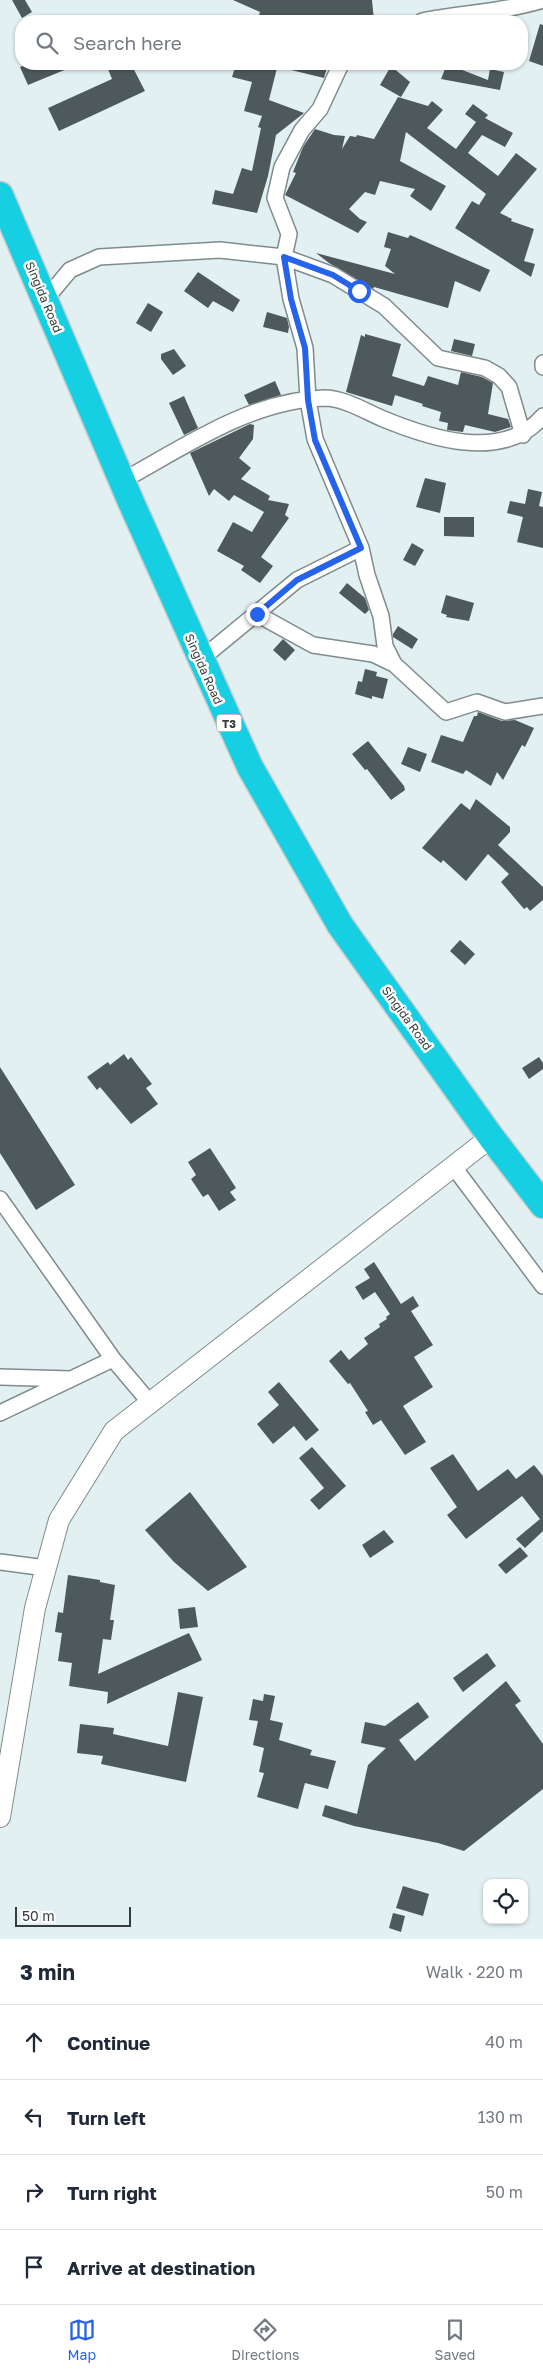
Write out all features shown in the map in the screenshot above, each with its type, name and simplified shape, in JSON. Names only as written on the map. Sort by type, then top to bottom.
[{"type":"highway","name":"Singida Road","points":[[0,195],[200,660],[250,767],[340,925],[491,1137],[543,1205]]},
{"type":"street","points":[[450,15],[516,8],[543,0]]},
{"type":"street","points":[[338,70],[320,108],[302,130],[282,167],[275,198],[289,234],[284,257],[291,299],[305,348],[308,400],[315,440],[361,548],[366,575],[381,616],[385,646],[394,664]]},
{"type":"street","points":[[45,300],[70,270],[98,257],[220,250],[284,257],[333,275],[384,306],[438,358],[485,368],[498,376],[509,387],[522,435]]},
{"type":"street","points":[[122,481],[236,420],[264,410],[308,400],[324,398],[342,401],[417,433],[459,442],[504,442],[522,435],[543,416]]},
{"type":"street","points":[[200,660],[297,580],[361,548]]},
{"type":"street","points":[[257,614],[313,645],[373,654],[394,664],[446,712],[477,702],[505,712],[543,706]]},
{"type":"street","points":[[0,1816],[35,1608],[59,1520],[114,1431],[491,1137]]},
{"type":"street","points":[[453,1166],[543,1286]]},
{"type":"street","points":[[0,1199],[113,1359],[151,1404]]},
{"type":"street","points":[[0,1413],[113,1359]]},
{"type":"street","points":[[0,1377],[73,1379]]},
{"type":"street","points":[[0,1562],[46,1568]]},
{"type":"building","points":[[12,0],[25,0],[32,12],[27,15],[20,15]]},
{"type":"building","points":[[233,0],[372,0],[373,15],[259,15],[260,12]]},
{"type":"building","points":[[540,24],[543,25],[543,66],[529,61]]},
{"type":"building","points":[[21,70],[64,70],[28,85]]},
{"type":"building","points":[[108,70],[134,70],[145,91],[59,131],[48,108],[112,79]]},
{"type":"building","points":[[234,70],[276,70],[269,100],[304,113],[276,135],[268,176],[257,213],[212,204],[215,190],[233,194],[242,168],[252,171],[261,128],[258,127],[262,116],[244,111],[252,82],[232,77]]},
{"type":"building","points":[[291,70],[326,70],[324,78]]},
{"type":"building","points":[[389,70],[396,70],[410,82],[401,97],[380,85]]},
{"type":"building","points":[[445,70],[462,70],[488,80],[490,70],[504,72],[500,90],[441,79]]},
{"type":"building","points":[[398,97],[428,106],[432,101],[443,110],[427,128],[456,149],[476,122],[465,114],[473,104],[488,115],[485,118],[513,133],[505,147],[482,135],[468,153],[498,176],[516,153],[537,169],[500,213],[512,219],[511,221],[534,229],[524,261],[535,264],[531,277],[455,228],[472,201],[479,205],[486,194],[406,132],[400,161],[446,186],[431,211],[410,196],[415,189],[380,181],[375,195],[365,192],[349,209],[360,219],[367,222],[358,233],[285,195],[296,173],[293,172],[303,147],[315,129],[334,135],[345,136],[342,149],[350,136],[356,137],[357,135],[374,139]]},
{"type":"building","points":[[388,232],[408,238],[410,235],[490,270],[480,292],[455,281],[448,308],[374,287],[373,289],[329,263],[316,253],[395,274],[385,266],[391,249],[384,247]]},
{"type":"building","points":[[198,272],[240,300],[233,312],[213,301],[208,308],[184,291]]},
{"type":"building","points":[[148,303],[163,312],[151,332],[136,323]]},
{"type":"building","points":[[267,312],[287,318],[288,333],[263,327]]},
{"type":"building","points":[[365,334],[401,344],[392,376],[424,386],[428,376],[458,385],[461,372],[482,377],[493,383],[488,414],[508,419],[511,427],[495,432],[465,425],[463,432],[447,430],[448,423],[439,421],[441,412],[422,406],[423,404],[395,395],[392,406],[346,392],[361,335],[365,337]]},
{"type":"building","points":[[454,339],[475,344],[472,356],[451,351]]},
{"type":"building","points":[[174,349],[186,366],[173,375],[161,359],[161,354]]},
{"type":"building","points":[[275,381],[281,395],[249,405],[244,395]]},
{"type":"building","points":[[184,396],[198,428],[184,435],[169,403]]},
{"type":"building","points":[[250,424],[254,425],[253,439],[239,458],[251,468],[241,479],[270,496],[268,500],[289,504],[285,515],[289,518],[261,557],[273,566],[260,583],[241,570],[244,566],[217,551],[233,522],[252,532],[264,512],[234,495],[229,501],[214,489],[209,496],[190,453]]},
{"type":"building","points":[[425,478],[446,483],[440,513],[416,507]]},
{"type":"building","points":[[528,489],[542,492],[539,506],[543,507],[543,548],[517,542],[523,517],[507,513],[510,501],[525,504]]},
{"type":"building","points":[[444,517],[474,517],[474,537],[444,536]]},
{"type":"building","points":[[412,543],[424,550],[415,566],[403,560]]},
{"type":"building","points":[[347,583],[365,598],[369,610],[365,614],[339,593]]},
{"type":"building","points":[[446,595],[474,603],[469,621],[446,617],[447,615],[441,613]]},
{"type":"building","points":[[398,626],[418,639],[412,649],[393,637]]},
{"type":"building","points":[[283,639],[295,650],[285,661],[273,650]]},
{"type":"building","points":[[365,669],[377,672],[376,676],[388,679],[383,699],[372,696],[372,699],[355,694],[358,681],[362,682]]},
{"type":"building","points":[[478,712],[502,721],[515,720],[534,728],[525,747],[522,745],[503,780],[497,772],[491,786],[466,770],[463,774],[431,762],[441,735],[463,742],[474,716],[477,716]]},
{"type":"building","points":[[368,741],[404,786],[405,790],[391,800],[367,769],[365,770],[352,754]]},
{"type":"building","points":[[408,747],[427,754],[420,772],[401,764]]},
{"type":"building","points":[[476,799],[510,827],[510,832],[498,845],[543,887],[543,900],[530,911],[527,907],[524,909],[501,882],[509,874],[488,854],[466,881],[443,860],[441,863],[422,848],[461,803],[470,810]]},
{"type":"building","points":[[460,940],[475,954],[465,965],[450,951]]},
{"type":"building","points":[[124,1054],[128,1060],[131,1057],[152,1084],[146,1088],[158,1104],[131,1124],[100,1087],[97,1090],[87,1077],[108,1062],[110,1065]]},
{"type":"building","points":[[539,1057],[543,1063],[543,1069],[529,1079],[522,1068]]},
{"type":"building","points":[[0,1067],[75,1185],[36,1210],[0,1153]]},
{"type":"building","points":[[210,1148],[236,1188],[230,1192],[236,1200],[219,1211],[208,1194],[203,1197],[191,1179],[196,1175],[188,1162]]},
{"type":"building","points":[[374,1262],[401,1304],[413,1296],[419,1306],[411,1311],[433,1345],[414,1357],[433,1387],[403,1406],[426,1442],[405,1455],[381,1420],[373,1425],[365,1412],[368,1411],[350,1383],[348,1384],[329,1361],[341,1350],[349,1360],[368,1344],[364,1338],[380,1327],[379,1324],[387,1319],[386,1317],[390,1314],[375,1292],[363,1300],[355,1287],[370,1278],[364,1269]]},
{"type":"building","points":[[279,1382],[319,1430],[306,1441],[294,1426],[273,1444],[257,1424],[279,1405],[268,1392]]},
{"type":"building","points":[[312,1447],[346,1486],[319,1510],[310,1500],[324,1488],[299,1458]]},
{"type":"building","points":[[453,1454],[478,1491],[508,1469],[516,1479],[534,1465],[543,1476],[543,1531],[525,1548],[516,1539],[540,1519],[522,1496],[466,1539],[447,1515],[457,1507],[430,1468]]},
{"type":"building","points":[[190,1492],[247,1567],[208,1591],[174,1562],[145,1530]]},
{"type":"building","points":[[384,1530],[394,1542],[370,1558],[362,1545]]},
{"type":"building","points":[[520,1547],[528,1556],[506,1574],[498,1565]]},
{"type":"building","points":[[68,1575],[100,1580],[100,1582],[115,1585],[110,1620],[114,1620],[111,1640],[103,1639],[98,1674],[189,1633],[202,1660],[107,1704],[108,1692],[69,1686],[72,1663],[58,1661],[62,1633],[55,1632],[58,1612],[63,1613]]},
{"type":"building","points":[[195,1607],[198,1627],[180,1629],[178,1609]]},
{"type":"building","points":[[487,1653],[496,1666],[463,1692],[453,1678]]},
{"type":"building","points":[[506,1681],[521,1701],[515,1705],[543,1744],[543,1789],[464,1851],[438,1843],[354,1826],[322,1816],[325,1805],[357,1814],[368,1765],[386,1748],[361,1743],[365,1722],[385,1726],[418,1702],[429,1717],[399,1740],[415,1761]]},
{"type":"building","points":[[178,1692],[203,1697],[186,1782],[101,1764],[103,1756],[77,1753],[80,1724],[114,1728],[113,1734],[168,1746]]},
{"type":"building","points":[[264,1694],[275,1696],[270,1720],[283,1723],[279,1740],[312,1750],[310,1755],[336,1761],[328,1789],[305,1783],[298,1809],[257,1797],[264,1773],[259,1772],[264,1748],[253,1745],[258,1721],[249,1720],[253,1699],[263,1701]]},
{"type":"building","points":[[403,1886],[429,1894],[423,1916],[396,1908]]},
{"type":"building","points":[[393,1913],[405,1916],[401,1932],[389,1928]]},
{"type":"route","points":[[257,614],[284,589],[297,580],[323,565],[361,548],[315,440],[308,400],[307,363],[303,336],[291,299],[284,257],[333,275],[359,291]]}]
